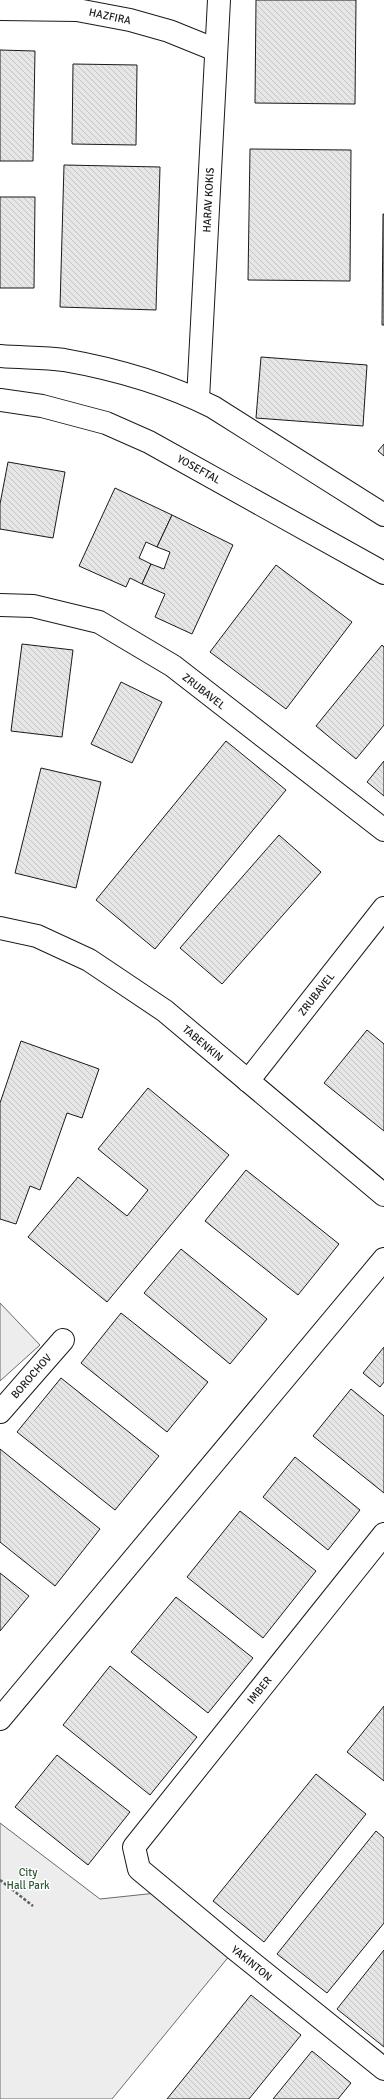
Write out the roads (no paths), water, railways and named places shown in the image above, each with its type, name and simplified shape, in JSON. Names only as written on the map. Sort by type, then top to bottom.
[{"type":"street","name":"HARAV KOKIS","points":[[198,399],[218,0]]},
{"type":"street","name":"HAZFIRA","points":[[0,8],[78,10],[130,20],[169,31],[216,50]]},
{"type":"street","points":[[0,356],[63,360],[106,369],[150,381],[198,399],[384,515]]},
{"type":"street","name":"YOSEFTAL","points":[[0,400],[42,406],[99,421],[142,439],[384,573]]},
{"type":"street","name":"ZRUBAVEL","points":[[0,605],[33,606],[100,622],[173,666],[384,830]]},
{"type":"street","name":"ZRUBAVEL","points":[[248,1081],[384,908]]},
{"type":"street","name":"TABENKIN","points":[[0,928],[37,936],[89,960],[165,1011],[384,1195]]},
{"type":"street","points":[[0,1720],[384,1259]]},
{"type":"street","name":"BOROCHOV","points":[[0,1412],[63,1340]]},
{"type":"street","name":"IMBER","points":[[134,1847],[384,1534]]},
{"type":"street","name":"YAKINTON","points":[[134,1847],[139,1869],[235,1949],[384,2069]]},
{"type":"park label","name":"City Hall Park","points":[[28,1878]]}]
